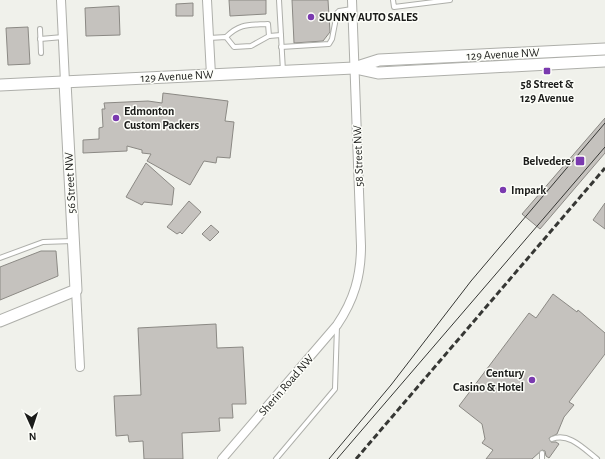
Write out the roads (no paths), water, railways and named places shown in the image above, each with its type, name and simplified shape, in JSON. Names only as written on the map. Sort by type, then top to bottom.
[{"type":"street","name":"56 Street NW","points":[[61,0],[80,367]]},
{"type":"street","points":[[207,0],[211,75]]},
{"type":"street","name":"58 Street NW","points":[[347,310],[357,286],[361,258],[352,0]]},
{"type":"street","name":"129 Avenue NW","points":[[354,68],[379,60],[605,49]]},
{"type":"street","name":"129 Avenue NW","points":[[0,85],[354,68],[378,73],[605,61]]},
{"type":"street","points":[[0,321],[76,290]]},
{"type":"street","name":"Sherin Road NW","points":[[222,459],[337,325],[347,310]]},
{"type":"lane","points":[[279,0],[283,71]]},
{"type":"lane","points":[[393,0],[394,7],[420,2],[448,0]]},
{"type":"lane","points":[[281,46],[329,44],[332,39],[337,13],[339,11],[352,9]]},
{"type":"lane","points":[[209,38],[226,37],[234,29],[243,26],[268,24],[269,36]]},
{"type":"lane","points":[[40,29],[41,53]]},
{"type":"lane","points":[[226,37],[234,47],[251,46],[269,36],[281,35]]},
{"type":"lane","points":[[40,39],[63,37]]},
{"type":"lane","points":[[0,258],[43,242],[73,241]]},
{"type":"lane","points":[[276,459],[335,389],[337,325]]},
{"type":"lane","points":[[552,439],[559,436],[570,438],[597,459]]},
{"type":"lane","points":[[542,453],[542,459]]},
{"type":"tram line","points":[[329,459],[391,385],[471,281],[605,123]]},
{"type":"tram line","points":[[337,459],[605,147]]},
{"type":"railway","points":[[356,459],[605,168]]},
{"type":"place","name":"SUNNY AUTO SALES","points":[[311,17]]},
{"type":"place","name":"58 Street & 129 Avenue","points":[[547,71]]},
{"type":"place","name":"Edmonton Custom Packers","points":[[116,118]]},
{"type":"place","name":"Belvedere","points":[[580,161]]},
{"type":"place","name":"Impark","points":[[503,190]]},
{"type":"place","name":"Century Casino & Hotel","points":[[532,380]]}]
